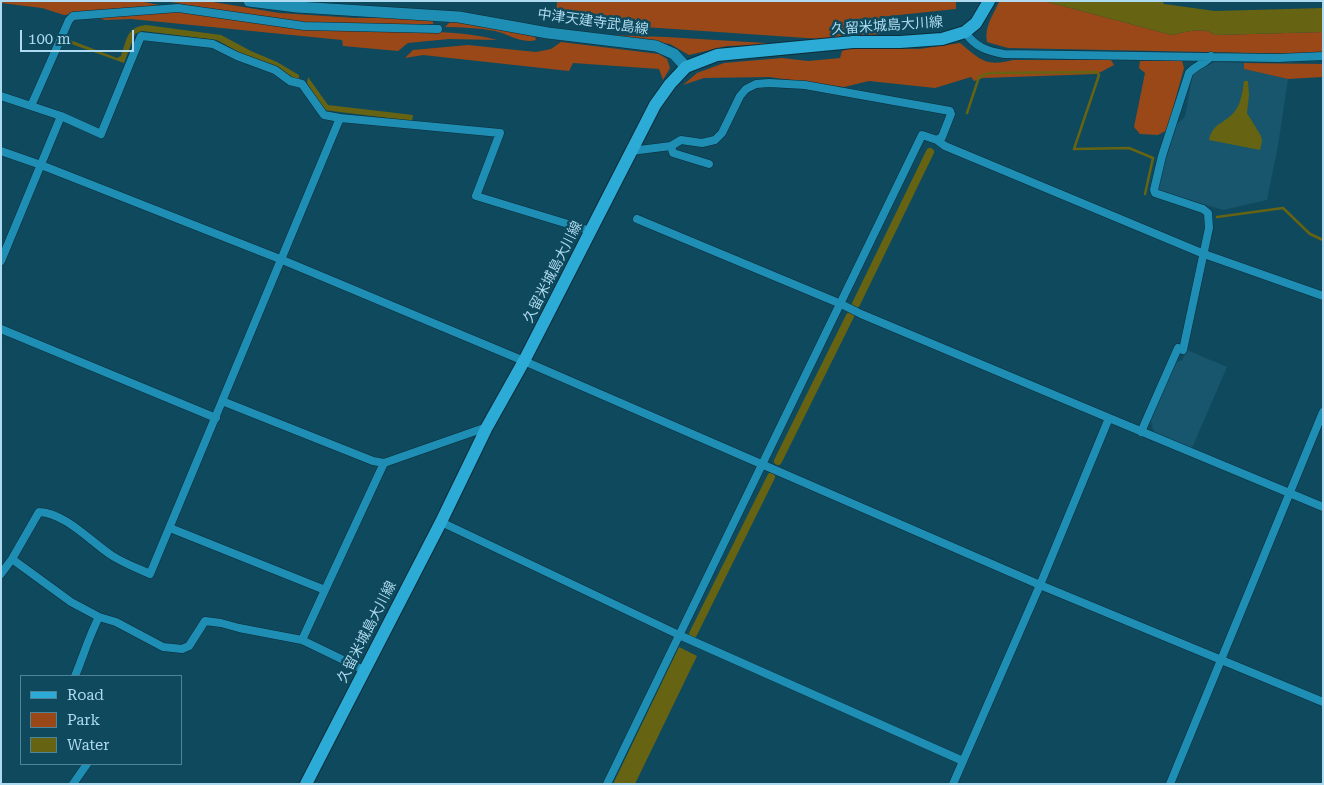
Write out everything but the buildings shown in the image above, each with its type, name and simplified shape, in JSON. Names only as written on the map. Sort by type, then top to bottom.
[{"type":"main road","name":"中津天建寺武島線","points":[[249,1],[460,17],[548,33],[656,46],[674,54],[686,67]]},
{"type":"main road","points":[[965,32],[976,23],[989,1]]},
{"type":"main road","name":"久留米城島大川線","points":[[306,784],[441,522],[487,427],[524,361],[655,105],[670,84],[686,67],[717,55],[854,42],[900,42],[942,39],[965,32]]},
{"type":"street","points":[[31,106],[69,20],[73,16],[178,8],[304,26],[438,29]]},
{"type":"street","points":[[965,32],[971,41],[980,48],[1004,54],[1278,58],[1323,56]]},
{"type":"street","points":[[1,96],[61,116],[101,134],[141,36],[213,44],[237,56],[275,70],[290,81],[302,84],[324,115],[500,133],[476,196],[591,231]]},
{"type":"street","points":[[1141,432],[1178,348],[1182,350],[1209,228],[1208,213],[1203,209],[1155,193],[1154,190],[1162,156],[1189,73],[1206,62],[1211,56]]},
{"type":"street","points":[[631,151],[671,146],[681,140],[702,143],[715,140],[722,133],[740,96],[746,89],[756,84],[769,83],[805,85],[950,111],[951,114],[942,137],[937,140]]},
{"type":"street","points":[[1,261],[61,116]]},
{"type":"street","points":[[1,574],[12,559],[39,512],[49,512],[73,526],[114,557],[150,574],[340,118]]},
{"type":"street","points":[[607,784],[922,135],[1204,254],[1323,296]]},
{"type":"street","points":[[671,146],[673,153],[709,164]]},
{"type":"street","points":[[1,151],[280,259],[524,361],[1040,585],[1323,702]]},
{"type":"street","points":[[636,219],[1141,432],[1323,506]]},
{"type":"street","points":[[1,329],[216,418]]},
{"type":"street","points":[[222,401],[373,460],[384,462],[487,427]]},
{"type":"street","points":[[1170,784],[1323,412]]},
{"type":"street","points":[[953,784],[1040,585],[1109,418]]},
{"type":"street","points":[[302,640],[384,462]]},
{"type":"street","points":[[441,522],[679,635],[963,761]]},
{"type":"street","points":[[170,528],[325,590]]},
{"type":"street","points":[[12,559],[62,597],[99,617],[116,622],[163,647],[182,649],[189,646],[205,621],[302,640],[364,670]]},
{"type":"street","points":[[76,675],[99,617]]},
{"type":"street","points":[[73,784],[85,765]]},
{"type":"shaded area","points":[[1215,62],[1244,63],[1244,69],[1288,79],[1278,146],[1267,200],[1223,210],[1156,190],[1164,158],[1176,125],[1185,117],[1193,72]]},
{"type":"shaded area","points":[[1187,350],[1227,367],[1192,448],[1154,433],[1150,418],[1174,363],[1182,360]]},
{"type":"green space","points":[[1,1],[139,1],[164,6],[64,15],[42,8],[1,3]]},
{"type":"green space","points":[[166,1],[207,1],[279,13],[356,18],[406,18],[433,21],[433,24],[351,25],[285,21],[234,14]]},
{"type":"green space","points":[[557,1],[956,1],[956,9],[880,17],[880,34],[821,39],[556,21]]},
{"type":"green space","points":[[1044,1],[1172,35],[1200,30],[1211,32],[1215,35],[1323,32],[1323,52],[1306,54],[1008,48],[987,42],[988,26],[999,2]]},
{"type":"green space","points":[[174,11],[308,28],[371,32],[443,32],[497,40],[449,39],[408,43],[398,51],[343,46],[342,40],[131,19],[105,20],[95,17]]},
{"type":"green space","points":[[450,22],[473,23],[535,37],[536,40],[520,40],[489,30],[445,27]]},
{"type":"green space","points":[[607,35],[782,44],[727,46],[689,55],[670,44]]},
{"type":"green space","points":[[561,42],[659,54],[667,59],[670,68],[663,80],[659,69],[573,63],[569,71],[423,55],[405,58],[413,50],[468,45],[536,52],[551,49]]},
{"type":"green space","points":[[960,43],[984,61],[996,63],[1013,60],[1111,60],[1114,65],[1097,74],[983,78],[974,81],[971,77],[935,88],[869,81],[844,87],[769,77],[704,78],[683,85],[697,73],[724,63],[782,58],[808,61],[840,58],[842,51],[854,47],[919,49]]},
{"type":"green space","points":[[1140,61],[1182,61],[1184,68],[1167,130],[1158,135],[1140,134],[1134,127],[1145,73],[1139,68]]},
{"type":"green space","points":[[1244,63],[1323,64],[1323,77],[1288,79],[1244,69]]},
{"type":"water","points":[[1044,1],[1162,1],[1164,4],[1215,11],[1323,8],[1323,32],[1215,35],[1211,32],[1200,30],[1172,35]]},
{"type":"water","points":[[146,25],[221,35],[277,62],[299,75],[299,80],[294,79],[276,66],[242,54],[217,40],[143,31],[135,34],[124,63],[63,41],[65,38],[117,58],[121,56],[131,31],[139,26]]},
{"type":"water","points":[[308,77],[328,105],[413,115],[412,121],[324,110],[307,83]]},
{"type":"water","points":[[1244,81],[1248,81],[1247,113],[1261,136],[1260,150],[1209,140],[1216,126],[1237,108]]},
{"type":"water","points":[[679,647],[697,656],[635,784],[613,784]]},
{"type":"waterway","points":[[967,113],[979,77],[989,73],[1097,72],[1099,75],[1074,149],[1129,148],[1153,158],[1145,194]]},
{"type":"waterway","points":[[856,304],[930,152]]},
{"type":"waterway","points":[[1217,217],[1283,208],[1310,234],[1323,240]]},
{"type":"waterway","points":[[778,461],[850,316]]},
{"type":"waterway","points":[[693,634],[771,477]]}]
